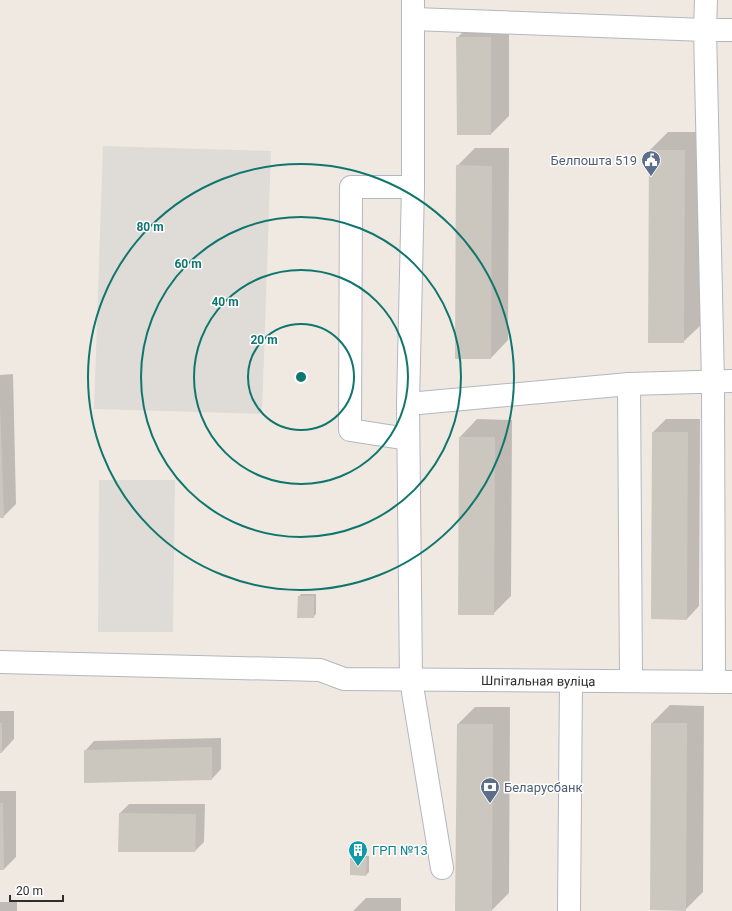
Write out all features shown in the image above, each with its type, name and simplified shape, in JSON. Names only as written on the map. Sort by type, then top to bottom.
[{"type":"street","points":[[706,0],[705,30],[723,381],[723,682]]},
{"type":"street","points":[[442,868],[411,680],[408,404],[413,187],[413,10],[705,30],[732,30]]},
{"type":"street","points":[[408,439],[350,430],[351,187],[413,187]]},
{"type":"street","points":[[408,404],[629,384],[723,381]]},
{"type":"street","points":[[629,384],[631,681]]},
{"type":"street","name":"Шпітальная вуліца","points":[[0,662],[320,670],[344,679],[723,682]]},
{"type":"street","points":[[569,911],[571,681]]},
{"type":"shaded area","points":[[103,146],[271,151],[262,414],[94,409]]},
{"type":"shaded area","points":[[99,480],[175,480],[173,632],[98,632]]},
{"type":"building","points":[[456,37],[491,37],[491,135],[457,135]]},
{"type":"building","points":[[649,150],[685,150],[684,343],[648,343]]},
{"type":"building","points":[[456,165],[492,166],[491,359],[455,359]]},
{"type":"building","points":[[0,403],[4,518],[0,518]]},
{"type":"building","points":[[652,432],[688,432],[687,620],[651,619]]},
{"type":"building","points":[[459,437],[495,437],[494,615],[458,615]]},
{"type":"building","points":[[298,596],[314,596],[314,618],[297,618]]},
{"type":"building","points":[[0,723],[2,723],[2,753],[0,753]]},
{"type":"building","points":[[651,723],[687,723],[686,911],[650,910]]},
{"type":"building","points":[[457,724],[493,724],[492,911],[455,911]]},
{"type":"building","points":[[212,747],[212,780],[84,783],[84,750]]},
{"type":"building","points":[[0,803],[3,803],[4,870],[0,870]]},
{"type":"building","points":[[119,813],[196,814],[195,852],[118,852]]},
{"type":"building","name":"ГРП №13","points":[[350,858],[367,858],[366,876],[350,875]]},
{"type":"place","name":"Белпошта 519","points":[[651,177]]},
{"type":"place","name":"Беларусбанк","points":[[490,804]]},
{"type":"place","name":"ГРП №13","points":[[358,867]]}]
